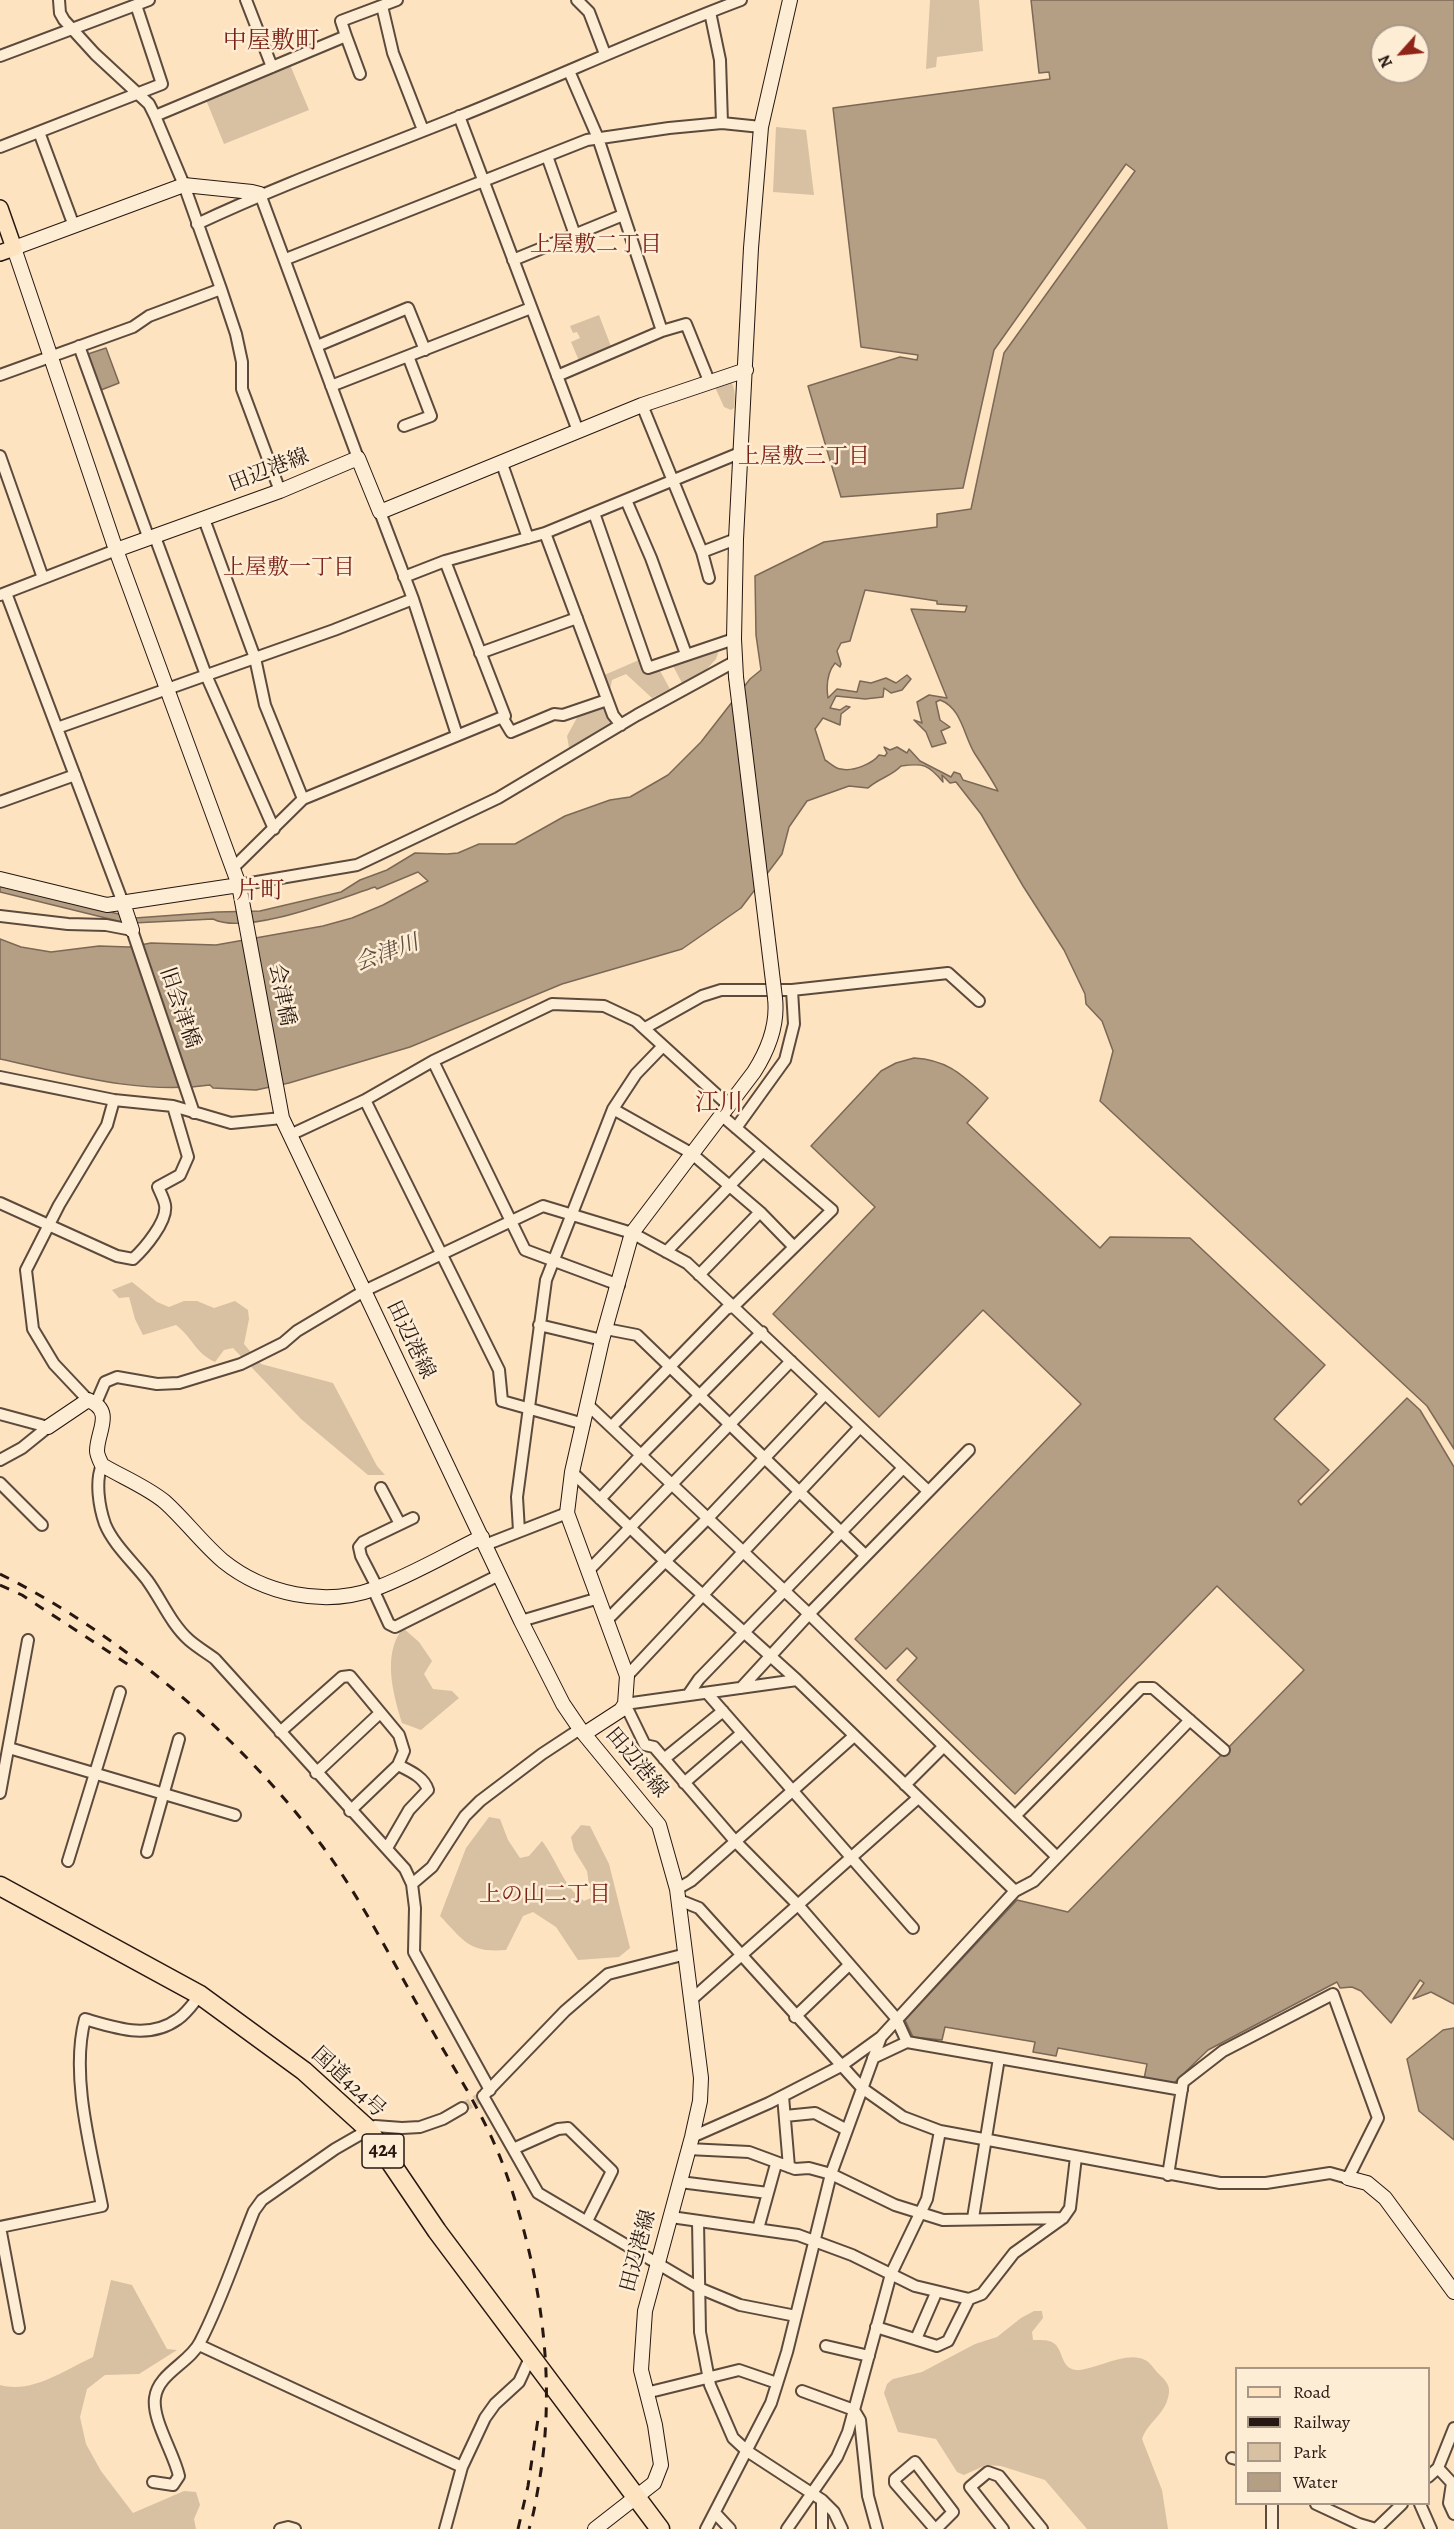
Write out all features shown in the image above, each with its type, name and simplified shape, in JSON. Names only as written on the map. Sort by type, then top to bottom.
[{"type":"highway","name":"国道424号","points":[[2,1891],[200,1995],[304,2071],[368,2129],[437,2230],[530,2358],[660,2529]]},
{"type":"main road","points":[[0,208],[7,250]]},
{"type":"street","points":[[59,0],[61,17],[149,104],[155,116],[184,186],[221,289],[242,362],[242,389],[280,490]]},
{"type":"street","points":[[0,57],[149,0]]},
{"type":"street","points":[[246,0],[272,67]]},
{"type":"street","points":[[360,74],[340,21],[397,0]]},
{"type":"street","points":[[577,0],[589,12],[605,54]]},
{"type":"street","points":[[197,224],[260,194],[459,117],[605,54],[741,0]]},
{"type":"street","points":[[412,1884],[432,1867],[465,1816],[480,1801],[542,1754],[621,1710],[625,1704],[627,1676],[567,1513],[572,1472],[604,1334],[632,1233],[768,1049],[776,1009],[734,662],[736,539],[751,248],[761,127],[790,0]]},
{"type":"street","points":[[0,147],[162,84],[136,5]]},
{"type":"street","points":[[382,6],[393,53],[423,130]]},
{"type":"street","points":[[710,12],[720,60],[722,123]]},
{"type":"street","points":[[155,116],[346,36]]},
{"type":"street","points":[[569,71],[598,138],[662,331]]},
{"type":"street","points":[[459,117],[578,431]]},
{"type":"street","points":[[286,259],[598,138],[722,123],[761,127]]},
{"type":"street","points":[[39,132],[74,226]]},
{"type":"street","points":[[547,156],[575,235]]},
{"type":"street","points":[[240,891],[116,550],[50,357],[7,250],[184,186],[260,194]]},
{"type":"street","points":[[260,194],[413,599],[457,735]]},
{"type":"street","points":[[513,260],[623,215]]},
{"type":"street","points":[[0,375],[133,327],[149,316],[221,289]]},
{"type":"street","points":[[317,346],[408,308],[425,350]]},
{"type":"street","points":[[332,386],[531,308]]},
{"type":"street","points":[[557,376],[662,331],[686,324],[709,381]]},
{"type":"street","points":[[79,346],[206,675],[274,829]]},
{"type":"street","points":[[404,426],[431,416],[408,356]]},
{"type":"street","points":[[380,512],[642,405],[746,370]]},
{"type":"street","points":[[642,405],[702,552],[709,578]]},
{"type":"street","points":[[404,577],[445,561],[545,533],[742,452]]},
{"type":"street","points":[[0,456],[43,578]]},
{"type":"street","name":"田辺港線","points":[[116,550],[204,519],[358,458]]},
{"type":"street","points":[[502,464],[528,538]]},
{"type":"street","points":[[626,500],[651,558],[686,654]]},
{"type":"street","points":[[594,513],[648,668],[734,639]]},
{"type":"street","points":[[204,519],[255,658],[265,705],[303,799]]},
{"type":"street","points":[[545,533],[607,700],[613,715],[617,717],[621,725]]},
{"type":"street","points":[[702,552],[736,539]]},
{"type":"street","points":[[0,916],[68,924],[106,925],[132,930],[57,728],[3,594],[116,550]]},
{"type":"street","points":[[233,868],[303,799],[505,716],[445,561]]},
{"type":"street","points":[[57,728],[413,599]]},
{"type":"street","points":[[480,653],[577,618]]},
{"type":"street","points":[[0,879],[107,905],[240,891],[357,866],[498,798],[621,725],[734,662]]},
{"type":"street","points":[[502,717],[511,732],[554,714],[563,715],[607,700]]},
{"type":"street","points":[[0,802],[75,776]]},
{"type":"street","name":"会津橋","points":[[240,891],[279,1102]]},
{"type":"street","name":"旧会津橋","points":[[132,930],[194,1113]]},
{"type":"street","points":[[645,1028],[702,996],[721,990],[792,990],[948,973],[979,1001]]},
{"type":"street","points":[[736,1128],[785,1060],[794,1024],[792,990]]},
{"type":"street","points":[[290,1135],[365,1100],[433,1061],[552,1004],[604,1006],[636,1021],[645,1028],[725,1110],[736,1128],[832,1210],[734,1306],[726,1309],[612,1426]]},
{"type":"street","points":[[519,1531],[517,1497],[546,1280],[613,1109],[636,1074],[663,1046]]},
{"type":"street","points":[[433,1061],[525,1250],[619,1285]]},
{"type":"street","points":[[0,1077],[114,1100],[173,1106],[231,1123],[282,1118]]},
{"type":"street","points":[[114,1100],[107,1125],[59,1205],[26,1270],[33,1329],[54,1364],[101,1408],[103,1428],[97,1451],[102,1465],[163,1501],[221,1559],[257,1584],[294,1594],[344,1595],[375,1588],[484,1541],[567,1513]]},
{"type":"street","points":[[365,1100],[499,1370],[502,1401],[584,1424]]},
{"type":"street","name":"田辺港線","points":[[279,1102],[282,1118],[520,1621],[563,1704],[582,1731],[659,1825],[678,1895],[701,2078],[700,2101],[690,2143],[645,2311],[641,2370],[655,2426],[661,2465],[654,2483],[595,2529]]},
{"type":"street","points":[[0,1203],[117,1256],[133,1259],[145,1248],[165,1216],[165,1206],[158,1187],[180,1175],[188,1157],[173,1106]]},
{"type":"street","points":[[613,1109],[691,1153],[760,1212],[794,1247]]},
{"type":"street","points":[[666,1252],[763,1151]]},
{"type":"street","points":[[0,1460],[22,1448],[48,1427],[92,1402],[105,1382],[117,1377],[157,1384],[179,1383],[241,1364],[283,1343],[297,1331],[364,1291],[543,1206],[632,1233],[687,1263],[928,1491]]},
{"type":"street","points":[[699,1275],[760,1212]]},
{"type":"street","points":[[539,1325],[604,1334],[637,1335],[865,1555]]},
{"type":"street","points":[[600,1499],[640,1455],[762,1332]]},
{"type":"street","points":[[589,1570],[791,1361]]},
{"type":"street","points":[[607,1620],[708,1518],[825,1394]]},
{"type":"street","points":[[588,1405],[809,1614],[1057,1857]]},
{"type":"street","points":[[0,1414],[48,1427]]},
{"type":"street","points":[[627,1676],[860,1427]]},
{"type":"street","points":[[741,1688],[865,1555],[969,1450]]},
{"type":"street","points":[[102,1465],[98,1473],[99,1491],[106,1525],[189,1640],[216,1659],[316,1773],[405,1869],[412,1884],[415,1908],[414,1952],[484,2095],[538,2193],[699,2288],[740,2305],[796,2316]]},
{"type":"street","points":[[688,1695],[699,1679],[903,1468]]},
{"type":"street","points":[[572,1472],[665,1561],[797,1680],[1015,1891]]},
{"type":"street","points":[[0,1483],[42,1524]]},
{"type":"street","points":[[381,1488],[400,1524]]},
{"type":"street","points":[[413,1518],[363,1542],[359,1547],[389,1623],[395,1628],[499,1575]]},
{"type":"street","points":[[520,1621],[599,1598]]},
{"type":"street","points":[[0,1793],[28,1640]]},
{"type":"street","points":[[280,1732],[342,1677],[350,1676],[399,1735],[404,1751],[398,1765],[351,1810]]},
{"type":"street","points":[[625,1704],[797,1680]]},
{"type":"street","points":[[1015,1816],[1141,1688],[1153,1688],[1224,1750]]},
{"type":"street","points":[[68,1861],[120,1692]]},
{"type":"street","points":[[707,1693],[913,1928]]},
{"type":"street","points":[[625,1704],[645,1745],[654,1747],[735,1841],[799,1906],[848,1966],[896,2018],[907,2042]]},
{"type":"street","points":[[664,1759],[723,1711]]},
{"type":"street","points":[[316,1773],[380,1713]]},
{"type":"street","points":[[690,2143],[841,2066],[880,2037],[1015,1891],[1034,1881],[1190,1720]]},
{"type":"street","points":[[684,1783],[742,1733]]},
{"type":"street","points":[[854,1736],[735,1841],[678,1895],[699,1908],[795,2017],[862,2088],[903,2117],[939,2131],[1168,2175],[1220,2183],[1266,2183],[1330,2173],[1367,2184],[1385,2198],[1454,2292]]},
{"type":"street","points":[[147,1852],[179,1739]]},
{"type":"street","points":[[905,1785],[944,1746]]},
{"type":"street","points":[[9,1748],[235,1815]]},
{"type":"street","points":[[387,1848],[409,1810],[428,1790],[426,1783],[398,1765]]},
{"type":"street","points":[[691,2000],[918,1798]]},
{"type":"street","points":[[484,2095],[565,2011],[608,1974],[686,1954]]},
{"type":"street","points":[[795,2017],[848,1966]]},
{"type":"street","points":[[1168,2175],[1183,2082],[1223,2051],[1333,1994],[1378,2118],[1348,2178]]},
{"type":"street","points":[[20,2328],[0,2227],[102,2206],[81,2097],[81,2032],[85,2019],[140,2032],[157,2029],[179,2019],[200,1995]]},
{"type":"street","points":[[706,2529],[716,2514],[771,2403],[796,2316],[831,2174],[880,2037]]},
{"type":"street","points":[[873,2058],[907,2042],[1182,2090]]},
{"type":"street","points":[[973,2218],[999,2058]]},
{"type":"street","points":[[783,2096],[789,2168]]},
{"type":"street","points":[[153,2482],[173,2485],[179,2476],[175,2458],[156,2415],[155,2397],[164,2379],[199,2345],[254,2211],[262,2200],[334,2149],[368,2129],[375,2126],[420,2127],[443,2119],[462,2108]]},
{"type":"street","points":[[785,2116],[815,2113],[847,2130]]},
{"type":"street","points":[[513,2149],[558,2129],[568,2128],[576,2135],[612,2171],[587,2221]]},
{"type":"street","points":[[787,2529],[837,2457],[854,2410],[891,2274],[927,2199],[939,2131]]},
{"type":"street","points":[[690,2143],[749,2152],[789,2168],[808,2168],[831,2174],[895,2205],[943,2220],[1063,2217]]},
{"type":"street","points":[[671,2217],[758,2229],[813,2240],[852,2254],[915,2286],[936,2293],[969,2299],[982,2294],[1014,2253],[1063,2217],[1070,2208],[1077,2157]]},
{"type":"street","points":[[758,2229],[776,2164]]},
{"type":"street","points":[[680,2182],[768,2193]]},
{"type":"street","points":[[698,2221],[700,2332],[710,2385],[733,2438],[747,2451],[822,2500],[834,2512],[842,2529]]},
{"type":"street","points":[[916,2339],[936,2293]]},
{"type":"street","points":[[876,2327],[937,2346],[948,2341],[969,2299]]},
{"type":"street","points":[[199,2345],[462,2467]]},
{"type":"street","points":[[825,2346],[869,2356]]},
{"type":"street","points":[[445,2529],[462,2467],[485,2418],[495,2404],[519,2382],[530,2358]]},
{"type":"street","points":[[646,2393],[739,2370],[777,2383]]},
{"type":"street","points":[[802,2391],[854,2410],[860,2420],[868,2496],[877,2529]]},
{"type":"street","points":[[1430,2475],[1438,2468],[1454,2428]]},
{"type":"street","points":[[915,2462],[952,2512],[936,2529],[895,2483],[895,2479],[915,2462]]},
{"type":"street","points":[[1438,2468],[1452,2483],[1449,2503],[1454,2514]]},
{"type":"street","points":[[1004,2529],[970,2487],[988,2472],[999,2476],[1042,2529]]},
{"type":"street","points":[[822,2500],[822,2529]]},
{"type":"street","points":[[1272,2505],[1272,2529]]},
{"type":"street","points":[[1318,2505],[1359,2524],[1376,2529],[1401,2505]]},
{"type":"street","points":[[1420,2505],[1431,2529]]},
{"type":"street","points":[[716,2514],[730,2529]]},
{"type":"street","points":[[280,2529],[288,2527],[295,2529]]},
{"type":"green space","points":[[930,0],[979,0],[983,51],[937,57],[936,67],[926,69]]},
{"type":"green space","points":[[288,60],[309,110],[224,144],[204,95]]},
{"type":"green space","points":[[776,127],[806,130],[814,195],[773,192]]},
{"type":"green space","points":[[599,315],[612,349],[580,363],[571,342],[580,338],[577,332],[573,333],[570,326]]},
{"type":"green space","points":[[730,380],[735,397],[734,408],[731,410],[724,407],[715,387]]},
{"type":"green space","points":[[715,648],[719,650],[716,659],[705,671],[682,683],[672,664]]},
{"type":"green space","points":[[639,660],[642,667],[650,672],[659,669],[670,689],[652,698],[626,674],[612,680],[608,691],[602,676]]},
{"type":"green space","points":[[605,705],[613,721],[569,748],[567,736],[579,714]]},
{"type":"green space","points":[[132,1282],[157,1302],[169,1307],[184,1301],[197,1301],[214,1308],[235,1301],[248,1310],[249,1319],[244,1344],[261,1364],[333,1383],[377,1466],[385,1475],[368,1475],[301,1419],[233,1348],[224,1350],[215,1362],[198,1350],[176,1325],[143,1335],[135,1319],[129,1297],[119,1298],[112,1290]]},
{"type":"green space","points":[[403,1628],[419,1642],[432,1661],[424,1674],[433,1689],[452,1691],[459,1698],[421,1730],[402,1723],[395,1700],[391,1662],[397,1638]]},
{"type":"green space","points":[[489,1817],[500,1819],[508,1840],[520,1858],[529,1856],[542,1841],[566,1881],[584,1901],[591,1898],[587,1871],[574,1850],[571,1837],[581,1825],[590,1826],[609,1864],[630,1948],[619,1957],[578,1960],[556,1927],[533,1912],[523,1916],[506,1950],[475,1947],[462,1939],[440,1916],[466,1848]]},
{"type":"green space","points":[[111,2280],[132,2285],[167,2349],[177,2350],[139,2374],[105,2375],[87,2389],[80,2417],[86,2444],[101,2471],[133,2513],[184,2491],[196,2492],[200,2505],[194,2519],[196,2529],[0,2529],[0,2385],[12,2387],[36,2384],[93,2357]]},
{"type":"green space","points":[[1034,2311],[1042,2311],[1043,2318],[1032,2332],[1033,2340],[1053,2342],[1068,2367],[1077,2370],[1129,2357],[1138,2358],[1149,2362],[1164,2379],[1169,2389],[1168,2400],[1142,2439],[1162,2490],[1168,2529],[1087,2529],[1045,2480],[1001,2466],[986,2465],[964,2475],[957,2472],[936,2439],[898,2432],[884,2393],[887,2384],[893,2379],[922,2372],[975,2344],[997,2337]]},
{"type":"water","name":"会津川","points":[[1031,0],[1454,0],[1454,1449],[1427,1406],[1100,1101],[1113,1051],[1102,1021],[1086,1004],[1085,994],[1064,950],[981,814],[956,782],[950,783],[942,775],[943,782],[925,766],[901,766],[868,788],[849,786],[807,801],[789,827],[782,854],[741,908],[682,949],[562,984],[410,1047],[289,1083],[256,1090],[213,1088],[210,1085],[157,1087],[131,1085],[0,1059],[0,939],[21,947],[51,952],[99,946],[129,947],[151,943],[216,945],[323,926],[352,918],[383,905],[428,881],[418,872],[377,889],[375,887],[293,914],[247,923],[228,923],[213,919],[133,923],[118,921],[0,892],[0,885],[135,918],[260,911],[341,892],[360,880],[387,870],[415,853],[447,854],[458,853],[479,844],[515,844],[565,816],[610,800],[630,797],[668,775],[701,742],[750,679],[761,670],[756,635],[755,576],[824,542],[937,527],[937,514],[971,509],[1004,353],[1135,171],[1126,164],[994,350],[963,488],[841,497],[808,386],[900,357],[917,360],[918,355],[861,347],[833,108],[1050,79],[1049,72],[1039,73]],"holes":[[[865,590],[937,601],[937,604],[967,606],[965,612],[911,609],[947,698],[929,695],[917,702],[922,723],[914,720],[926,732],[932,747],[946,743],[941,731],[950,727],[940,720],[936,702],[940,700],[953,709],[971,747],[998,791],[963,780],[960,774],[954,772],[951,777],[920,761],[909,749],[907,753],[897,747],[890,750],[884,747],[887,753],[885,756],[879,755],[868,764],[852,769],[839,769],[825,760],[815,729],[823,718],[840,725],[841,714],[850,707],[846,706],[840,710],[830,708],[836,696],[865,699],[883,697],[884,688],[891,693],[902,690],[911,679],[907,675],[896,683],[886,678],[871,683],[860,681],[857,692],[837,689],[828,698],[827,684],[832,667],[835,663],[840,667],[841,664],[837,651],[841,643],[850,641]]]},
{"type":"water","points":[[106,348],[119,383],[101,390],[88,354]]},
{"type":"water","points":[[914,1058],[937,1062],[955,1070],[988,1098],[967,1123],[1100,1248],[1110,1237],[1190,1238],[1325,1365],[1274,1419],[1329,1470],[1298,1501],[1301,1505],[1407,1398],[1420,1410],[1454,1467],[1454,2004],[1431,1992],[1413,1999],[1424,1983],[1420,1980],[1391,2023],[1361,1991],[1352,1987],[1340,1988],[1337,1982],[1208,2050],[1174,2083],[1144,2079],[1147,2064],[1058,2048],[1056,2056],[1033,2052],[1035,2042],[945,2027],[942,2040],[913,2037],[905,2020],[1017,1900],[1068,1912],[1304,1670],[1217,1586],[1015,1794],[897,1680],[917,1658],[907,1648],[886,1669],[855,1639],[1081,1404],[983,1310],[879,1417],[773,1314],[875,1207],[811,1146],[881,1071],[896,1063]]},
{"type":"water","points":[[1454,2028],[1454,2140],[1419,2111],[1407,2059],[1443,2030]]},
{"type":"tunnel","points":[[462,2108],[478,2099]]},
{"type":"railway","points":[[0,1574],[45,1598],[134,1658],[217,1729],[291,1806],[323,1847],[364,1909],[469,2094],[506,2173],[537,2287],[546,2366],[546,2405],[539,2483],[529,2529]]},
{"type":"railway","points":[[0,1585],[22,1595],[132,1667]]},
{"type":"railway","points":[[518,2529],[528,2486],[538,2419]]},
{"type":"district","name":"中屋敷町","points":[[271,42]]},
{"type":"district","name":"上屋敷二丁目","points":[[596,246]]},
{"type":"district","name":"上屋敷三丁目","points":[[804,458]]},
{"type":"district","name":"上屋敷一丁目","points":[[289,569]]},
{"type":"district","name":"片町","points":[[260,892]]},
{"type":"district","name":"江川","points":[[719,1104]]},
{"type":"district","name":"上の山二丁目","points":[[545,1896]]}]
